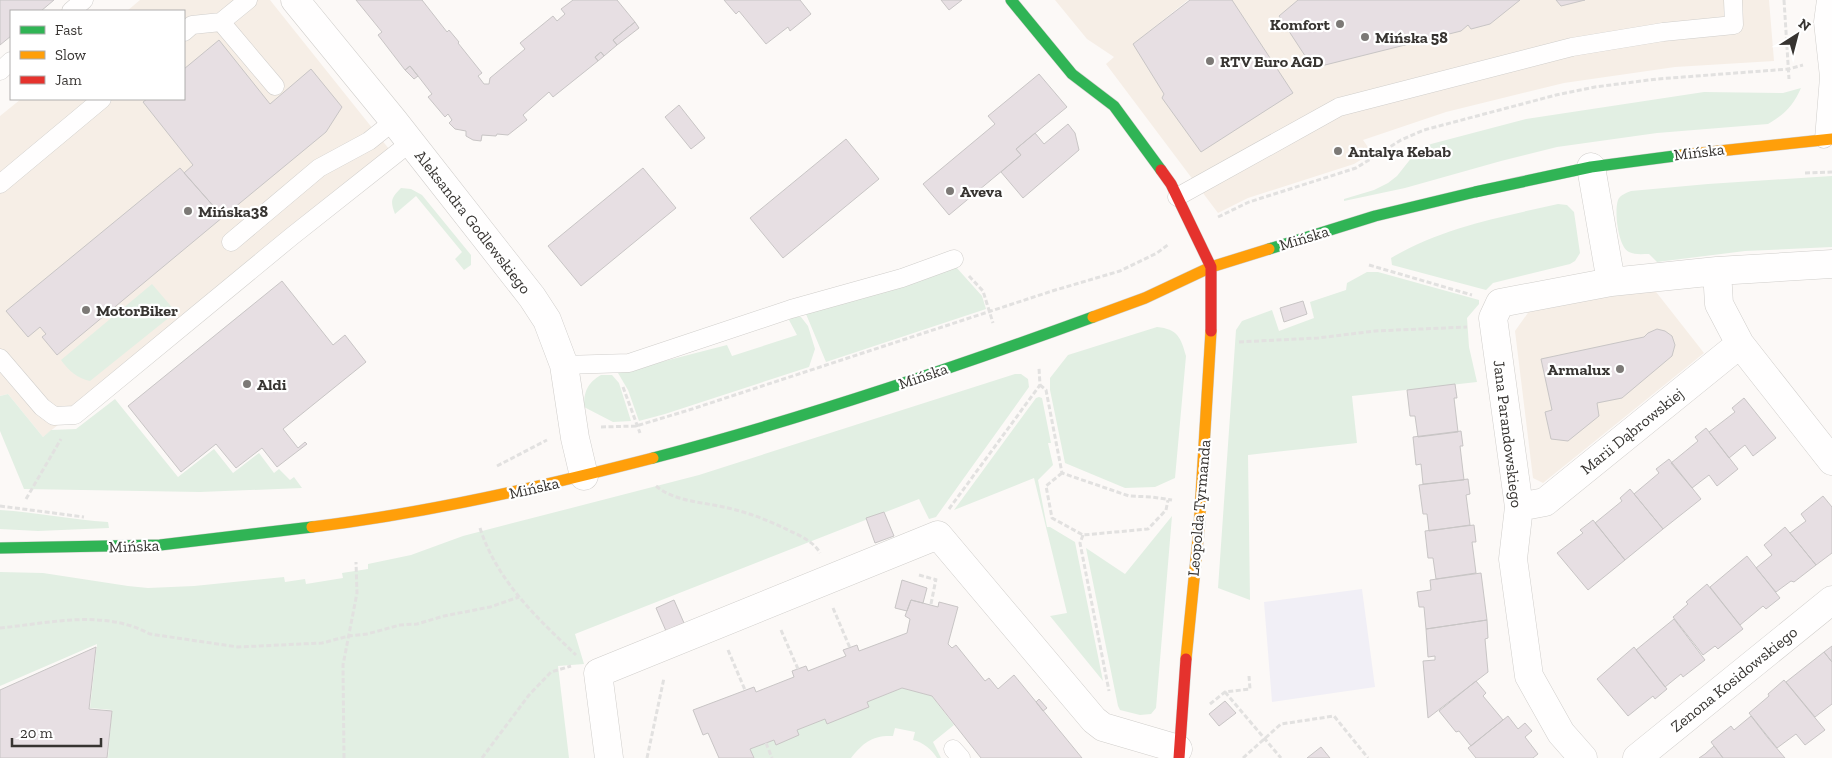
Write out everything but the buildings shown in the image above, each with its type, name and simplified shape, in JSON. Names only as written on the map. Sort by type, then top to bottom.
[{"type":"street","name":"Aleksandra Godlewskiego","points":[[295,0],[394,120],[532,297],[547,320],[564,366],[575,438],[584,476]]},
{"type":"street","points":[[1011,0],[1072,74],[1114,106],[1171,184],[1211,267]]},
{"type":"street","name":"Mińska","points":[[0,548],[160,545],[337,524],[442,507],[584,476],[726,439],[873,394],[1144,298],[1211,267],[1376,216],[1591,166],[1715,150],[1828,139]]},
{"type":"street","points":[[1591,166],[1611,282]]},
{"type":"street","points":[[1497,315],[1611,282],[1717,271],[1832,264]]},
{"type":"street","name":"Leopolda Tyrmanda","points":[[938,535],[1094,720],[1103,727],[1178,753],[1198,529],[1211,342],[1211,267]]},
{"type":"street","points":[[1717,271],[1719,304],[1740,344],[1832,461]]},
{"type":"street","name":"Jana Parandowskiego","points":[[1497,315],[1519,507],[1513,559],[1528,676],[1561,733],[1582,758]]},
{"type":"street","name":"Marii Dąbrowskiej","points":[[1519,507],[1545,502],[1740,344]]},
{"type":"street","points":[[609,758],[598,673],[832,591],[938,535]]},
{"type":"street","name":"Zenona Kosidowskiego","points":[[1637,758],[1832,600]]},
{"type":"lane","points":[[72,10],[84,0]]},
{"type":"lane","points":[[185,31],[192,25],[221,22],[248,0]]},
{"type":"lane","points":[[1177,196],[1339,107],[1572,47],[1663,32],[1734,25],[1733,0]]},
{"type":"lane","points":[[1826,0],[1823,22],[1829,77],[1828,139]]},
{"type":"lane","points":[[221,22],[275,86]]},
{"type":"lane","points":[[0,70],[10,62]]},
{"type":"lane","points":[[0,184],[101,100]]},
{"type":"lane","points":[[231,242],[319,168],[369,141],[394,120]]},
{"type":"lane","points":[[0,358],[42,407],[54,416],[75,415],[291,237],[411,142]]},
{"type":"lane","points":[[564,366],[629,363],[791,309],[902,278],[954,259]]},
{"type":"path","points":[[1784,0],[1790,80]]},
{"type":"path","points":[[1210,221],[1249,202],[1356,168],[1401,140],[1424,130],[1595,87],[1656,79],[1789,69],[1803,64]]},
{"type":"path","points":[[600,427],[636,426],[690,410],[1070,285],[1120,271],[1156,253],[1175,240]]},
{"type":"path","points":[[954,259],[983,291],[994,324]]},
{"type":"path","points":[[1369,264],[1497,315]]},
{"type":"path","points":[[1231,344],[1238,342],[1318,338],[1497,315]]},
{"type":"path","points":[[938,535],[946,515],[1040,385],[1039,360]]},
{"type":"path","points":[[612,363],[623,386],[640,435]]},
{"type":"path","points":[[1040,385],[1046,390],[1062,473]]},
{"type":"path","points":[[26,499],[75,415]]},
{"type":"path","points":[[494,467],[527,449],[552,440]]},
{"type":"path","points":[[1062,473],[1129,496],[1168,500],[1166,510],[1148,529],[1083,535],[1052,518],[1046,486],[1062,473]]},
{"type":"path","points":[[653,484],[666,495],[747,514],[798,534],[816,546],[850,648]]},
{"type":"path","points":[[0,506],[90,518]]},
{"type":"path","points":[[479,528],[486,547],[509,584],[534,616],[598,673]]},
{"type":"path","points":[[1083,535],[1080,543],[1111,700]]},
{"type":"path","points":[[344,758],[343,665],[357,593],[356,562]]},
{"type":"path","points":[[912,573],[942,581]]},
{"type":"path","points":[[931,604],[936,580]]},
{"type":"path","points":[[0,628],[88,619],[106,619],[140,628],[150,634],[238,647],[322,643],[490,607],[519,597]]},
{"type":"path","points":[[780,627],[798,669]]},
{"type":"path","points":[[719,653],[728,649],[745,690]]},
{"type":"path","points":[[482,758],[529,696],[551,672],[575,665],[598,673]]},
{"type":"path","points":[[647,758],[665,676]]},
{"type":"path","points":[[1206,708],[1225,692],[1250,689],[1249,676]]},
{"type":"path","points":[[1225,692],[1281,758]]},
{"type":"path","points":[[1243,758],[1281,724],[1334,716],[1368,758]]},
{"type":"path","points":[[766,743],[772,758]]},
{"type":"shaded area","points":[[140,0],[270,0],[393,154],[43,437],[8,394],[0,396],[0,116],[20,100],[185,100],[185,10],[128,10]]},
{"type":"shaded area","points":[[1055,0],[1188,0],[1132,45],[1190,0],[1769,0],[1774,61],[1675,67],[1564,83],[1446,112],[1363,140],[1372,153],[1354,164],[1248,198],[1218,213],[1106,64],[1114,57],[1087,39]]},
{"type":"shaded area","points":[[1801,88],[1788,109],[1768,124],[1657,133],[1557,147],[1405,188],[1344,201],[1344,199],[1374,190],[1388,183],[1397,176],[1416,152],[1431,144],[1526,119],[1704,92],[1783,93]]},
{"type":"shaded area","points":[[1832,176],[1832,247],[1745,251],[1657,262],[1649,254],[1629,252],[1622,243],[1617,220],[1617,205],[1622,195],[1631,191]]},
{"type":"shaded area","points":[[401,188],[411,189],[422,195],[471,255],[471,265],[464,270],[455,259],[462,252],[416,196],[395,214],[392,200]]},
{"type":"shaded area","points":[[1558,204],[1567,205],[1574,212],[1580,253],[1575,261],[1570,264],[1493,283],[1486,290],[1392,265],[1391,258],[1451,231]]},
{"type":"shaded area","points":[[956,267],[982,296],[986,309],[826,362],[806,314]]},
{"type":"shaded area","points":[[1367,272],[1378,272],[1479,300],[1479,304],[1467,318],[1469,347],[1477,382],[1352,396],[1357,443],[1248,455],[1250,600],[1218,588],[1236,330],[1242,321],[1272,310],[1279,331],[1314,318],[1310,302],[1346,290],[1347,283]]},
{"type":"shaded area","points":[[152,284],[176,312],[90,381],[70,371],[61,360]]},
{"type":"shaded area","points":[[1653,288],[1704,353],[1543,483],[1533,478],[1515,331],[1530,310]]},
{"type":"shaded area","points":[[794,317],[801,317],[808,326],[815,349],[809,367],[639,421],[628,390],[618,373],[727,345],[732,356],[797,335],[789,320]]},
{"type":"shaded area","points":[[1157,327],[1174,332],[1180,339],[1186,356],[1175,478],[1155,487],[1125,488],[1065,463],[1050,390],[1050,378],[1068,355]]},
{"type":"shaded area","points":[[1015,374],[1021,374],[1028,379],[1029,387],[936,517],[929,519],[919,499],[575,634],[584,664],[558,666],[569,758],[108,758],[112,710],[90,708],[97,644],[0,686],[0,572],[43,573],[148,588],[194,586],[284,577],[285,582],[305,579],[306,584],[343,578],[342,573],[368,569],[368,564],[411,555],[463,536],[699,475]]},
{"type":"shaded area","points":[[601,375],[612,375],[619,383],[631,421],[613,422],[584,407],[587,388],[592,381]]},
{"type":"shaded area","points":[[8,394],[43,437],[51,430],[76,429],[115,399],[178,477],[214,449],[233,473],[259,453],[274,473],[279,469],[290,480],[294,477],[302,488],[200,492],[24,489],[0,431],[0,396]]},
{"type":"shaded area","points":[[1036,398],[1042,398],[1051,443],[1048,443],[1053,465],[1038,480],[1047,527],[1075,542],[1103,681],[1050,616],[1067,613],[1034,478],[954,510]]},
{"type":"shaded area","points":[[0,510],[108,522],[109,528],[38,531],[0,529]]},
{"type":"shaded area","points":[[1172,516],[1156,708],[1151,714],[1140,715],[1120,710],[1118,706],[1086,548],[1125,574]]},
{"type":"shaded area","points":[[1362,589],[1375,687],[1272,702],[1264,602]]},
{"type":"shaded area","points":[[902,688],[932,696],[954,725],[933,742],[941,758],[937,758],[927,747],[913,740],[915,732],[895,728],[893,736],[879,737],[869,741],[851,758],[754,758],[750,749],[774,740],[776,745],[798,735],[797,730]]},
{"type":"traffic: fast","points":[[1011,0],[1072,74],[1114,106],[1161,170]]},
{"type":"traffic: fast","points":[[1269,249],[1375,216],[1475,192],[1591,167],[1682,155]]},
{"type":"traffic: fast","points":[[653,458],[764,427],[874,393],[1093,317]]},
{"type":"traffic: fast","points":[[0,548],[160,545],[312,527]]},
{"type":"traffic: slow","points":[[1682,155],[1832,139]]},
{"type":"traffic: slow","points":[[1093,317],[1145,298],[1211,267],[1269,249]]},
{"type":"traffic: slow","points":[[1186,659],[1199,529],[1211,331]]},
{"type":"traffic: slow","points":[[312,527],[441,507],[653,458]]},
{"type":"traffic: jam","points":[[1161,170],[1171,184],[1211,267],[1211,331]]},
{"type":"traffic: jam","points":[[1179,758],[1186,659]]},
{"type":"place","name":"Komfort","points":[[1340,24]]},
{"type":"place","name":"Mińska 58","points":[[1365,37]]},
{"type":"place","name":"RTV Euro AGD","points":[[1210,61]]},
{"type":"place","name":"Antalya Kebab","points":[[1338,151]]},
{"type":"place","name":"Aveva","points":[[950,191]]},
{"type":"place","name":"Mińska38","points":[[188,211]]},
{"type":"place","name":"MotorBiker","points":[[86,310]]},
{"type":"place","name":"Armalux","points":[[1620,369]]},
{"type":"place","name":"Aldi","points":[[247,384]]}]
